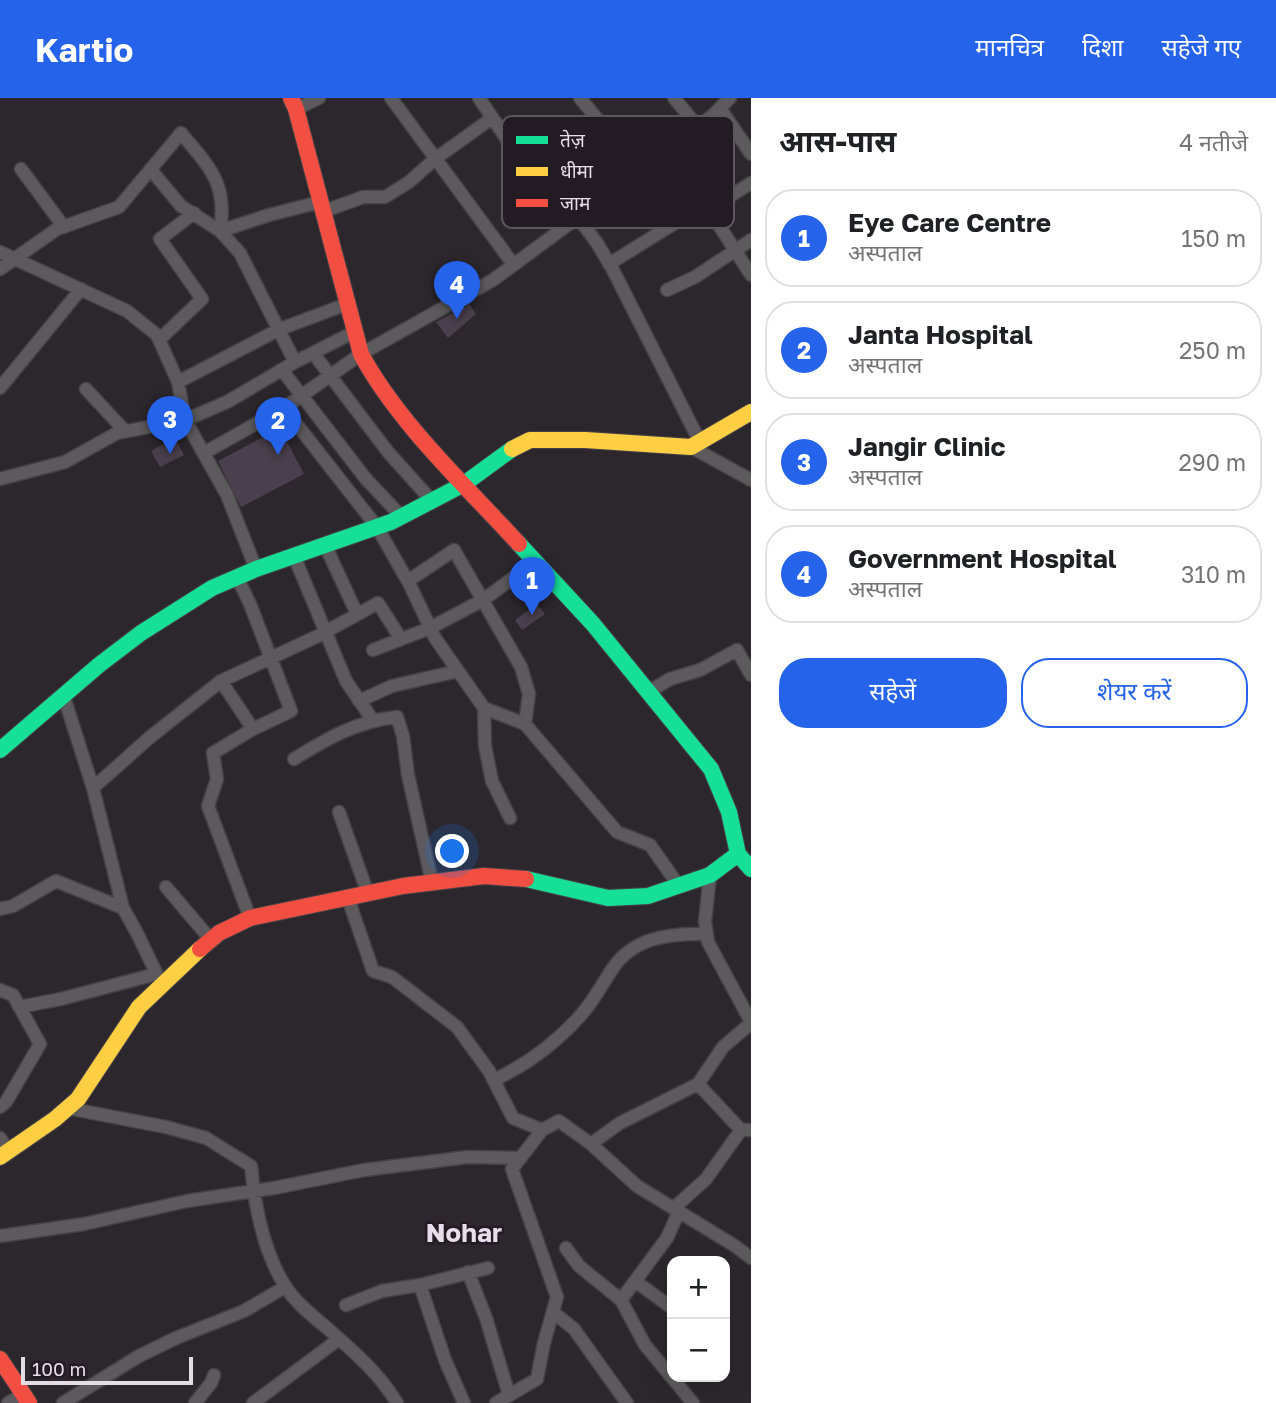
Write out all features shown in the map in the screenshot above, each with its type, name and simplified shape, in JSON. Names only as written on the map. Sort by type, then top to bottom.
[{"type":"main road","points":[[294,104],[361,354],[374,378],[431,448],[593,624],[711,769],[729,812],[738,855],[751,869]]},
{"type":"main road","points":[[0,750],[99,665],[141,633],[212,588],[401,516],[464,484],[506,452],[530,440],[695,445],[751,412]]},
{"type":"main road","points":[[3,1149],[78,1099],[159,980],[219,933],[250,918],[368,894],[484,876],[521,878],[608,898],[648,896],[710,875],[738,855]]},
{"type":"main road","points":[[0,1359],[26,1399]]},
{"type":"street","points":[[294,104],[319,98]]},
{"type":"street","points":[[391,98],[513,264]]},
{"type":"street","points":[[479,98],[502,133]]},
{"type":"street","points":[[580,98],[595,116]]},
{"type":"street","points":[[674,98],[689,116]]},
{"type":"street","points":[[709,116],[725,101]]},
{"type":"street","points":[[220,231],[269,215],[363,198],[385,197],[409,182],[435,159],[492,118]]},
{"type":"street","points":[[734,119],[751,154]]},
{"type":"street","points":[[0,269],[57,229],[119,207],[181,133],[219,185],[223,213],[220,231]]},
{"type":"street","points":[[21,169],[64,227]]},
{"type":"street","points":[[151,170],[181,206],[220,231],[240,253],[295,362]]},
{"type":"street","points":[[734,192],[751,183]]},
{"type":"street","points":[[159,340],[202,299],[160,239],[194,213]]},
{"type":"street","points":[[204,453],[284,408],[361,354],[493,280],[561,228]]},
{"type":"street","points":[[585,228],[609,264],[695,445],[751,480]]},
{"type":"street","points":[[609,264],[670,228]]},
{"type":"street","points":[[720,228],[751,275]]},
{"type":"street","points":[[667,290],[695,276],[751,240]]},
{"type":"street","points":[[0,251],[127,311],[157,335],[178,382],[185,420],[227,495],[256,569]]},
{"type":"street","points":[[0,388],[81,289]]},
{"type":"street","points":[[178,382],[279,329],[347,304]]},
{"type":"street","points":[[0,479],[65,462],[117,433],[185,420],[228,402],[295,362],[356,331]]},
{"type":"street","points":[[313,353],[388,452],[432,500]]},
{"type":"street","points":[[282,370],[366,479],[401,516]]},
{"type":"street","points":[[86,389],[125,432]]},
{"type":"street","points":[[284,408],[377,527],[408,581],[430,628],[484,708],[485,746],[492,781],[510,818]]},
{"type":"street","points":[[326,545],[357,614]]},
{"type":"street","points":[[408,581],[454,551],[521,667],[529,694],[526,724]]},
{"type":"street","points":[[295,556],[346,681],[372,719]]},
{"type":"street","points":[[373,650],[430,628],[483,600],[535,562]]},
{"type":"street","points":[[237,577],[291,711],[253,729],[213,753],[217,779],[208,806],[250,918]]},
{"type":"street","points":[[93,788],[149,738],[221,681],[378,603],[401,639]]},
{"type":"street","points":[[650,691],[670,679],[700,670],[737,650],[751,675]]},
{"type":"street","points":[[359,701],[392,686],[458,671]]},
{"type":"street","points":[[221,681],[253,729]]},
{"type":"street","points":[[19,1007],[159,980],[123,908],[93,788],[64,697]]},
{"type":"street","points":[[484,708],[526,724],[617,832],[650,845],[678,886]]},
{"type":"street","points":[[294,759],[328,738],[372,719],[397,717],[432,883]]},
{"type":"street","points":[[339,812],[368,894]]},
{"type":"street","points":[[591,1144],[620,1122],[698,1084],[723,1047],[751,1023],[708,942],[705,921],[710,875]]},
{"type":"street","points":[[0,909],[13,906],[56,881],[123,908]]},
{"type":"street","points":[[166,887],[211,940]]},
{"type":"street","points":[[348,898],[373,971],[393,977],[457,1027],[494,1080],[513,1118],[542,1130]]},
{"type":"street","points":[[494,1080],[523,1066],[552,1044],[581,1016],[623,954],[649,939],[682,933],[706,934]]},
{"type":"street","points":[[0,990],[13,995],[40,1044],[6,1102],[0,1107]]},
{"type":"street","points":[[621,1300],[667,1238],[677,1210],[746,1130],[698,1084]]},
{"type":"street","points":[[67,1108],[166,1127],[206,1138],[251,1166],[266,1247],[285,1287],[310,1314],[359,1357],[397,1403]]},
{"type":"street","points":[[496,1403],[537,1379],[557,1297],[512,1169],[542,1130],[559,1121],[591,1144],[637,1186],[751,1258]]},
{"type":"street","points":[[0,1236],[85,1224],[187,1201],[364,1170],[468,1157],[521,1158]]},
{"type":"street","points":[[566,1248],[579,1266],[621,1300],[645,1345],[693,1403]]},
{"type":"street","points":[[346,1305],[382,1291],[488,1268]]},
{"type":"street","points":[[468,1272],[486,1318],[509,1395]]},
{"type":"street","points":[[635,1281],[667,1304]]},
{"type":"street","points":[[420,1284],[445,1360],[464,1403]]},
{"type":"street","points":[[63,1403],[139,1356],[244,1311],[285,1287]]},
{"type":"street","points":[[553,1312],[574,1329],[627,1403]]},
{"type":"street","points":[[253,1403],[339,1339]]},
{"type":"street","points":[[195,1403],[214,1375]]},
{"type":"street","points":[[8,1403],[26,1399]]},
{"type":"building","points":[[469,304],[476,314],[448,338],[436,322]]},
{"type":"building","points":[[280,428],[304,474],[241,507],[218,461]]},
{"type":"building","points":[[175,438],[184,455],[160,467],[151,451]]},
{"type":"building","points":[[537,604],[545,614],[522,630],[515,620]]},
{"type":"traffic: fast","points":[[0,750],[99,665],[141,633],[212,588],[256,569],[391,522],[464,484],[512,449]]},
{"type":"traffic: fast","points":[[519,544],[593,624],[711,769],[729,812],[738,854],[751,869]]},
{"type":"traffic: fast","points":[[526,879],[608,898],[648,896],[710,875],[738,854]]},
{"type":"traffic: slow","points":[[512,449],[530,440],[585,440],[691,447],[751,412]]},
{"type":"traffic: slow","points":[[0,1157],[55,1119],[78,1099],[139,1007],[200,949]]},
{"type":"traffic: jam","points":[[291,98],[361,354],[376,380],[413,429],[519,544]]},
{"type":"traffic: jam","points":[[200,949],[219,933],[250,918],[403,886],[484,876],[526,879]]},
{"type":"traffic: jam","points":[[0,1359],[29,1403]]},
{"type":"place","name":"Government Hospital","points":[[457,319]]},
{"type":"place","name":"Jangir Clinic","points":[[170,454]]},
{"type":"place","name":"Janta Hospital","points":[[278,455]]},
{"type":"place","name":"Eye Care Centre","points":[[532,615]]},
{"type":"district","name":"Nohar","points":[[464,1233]]}]
